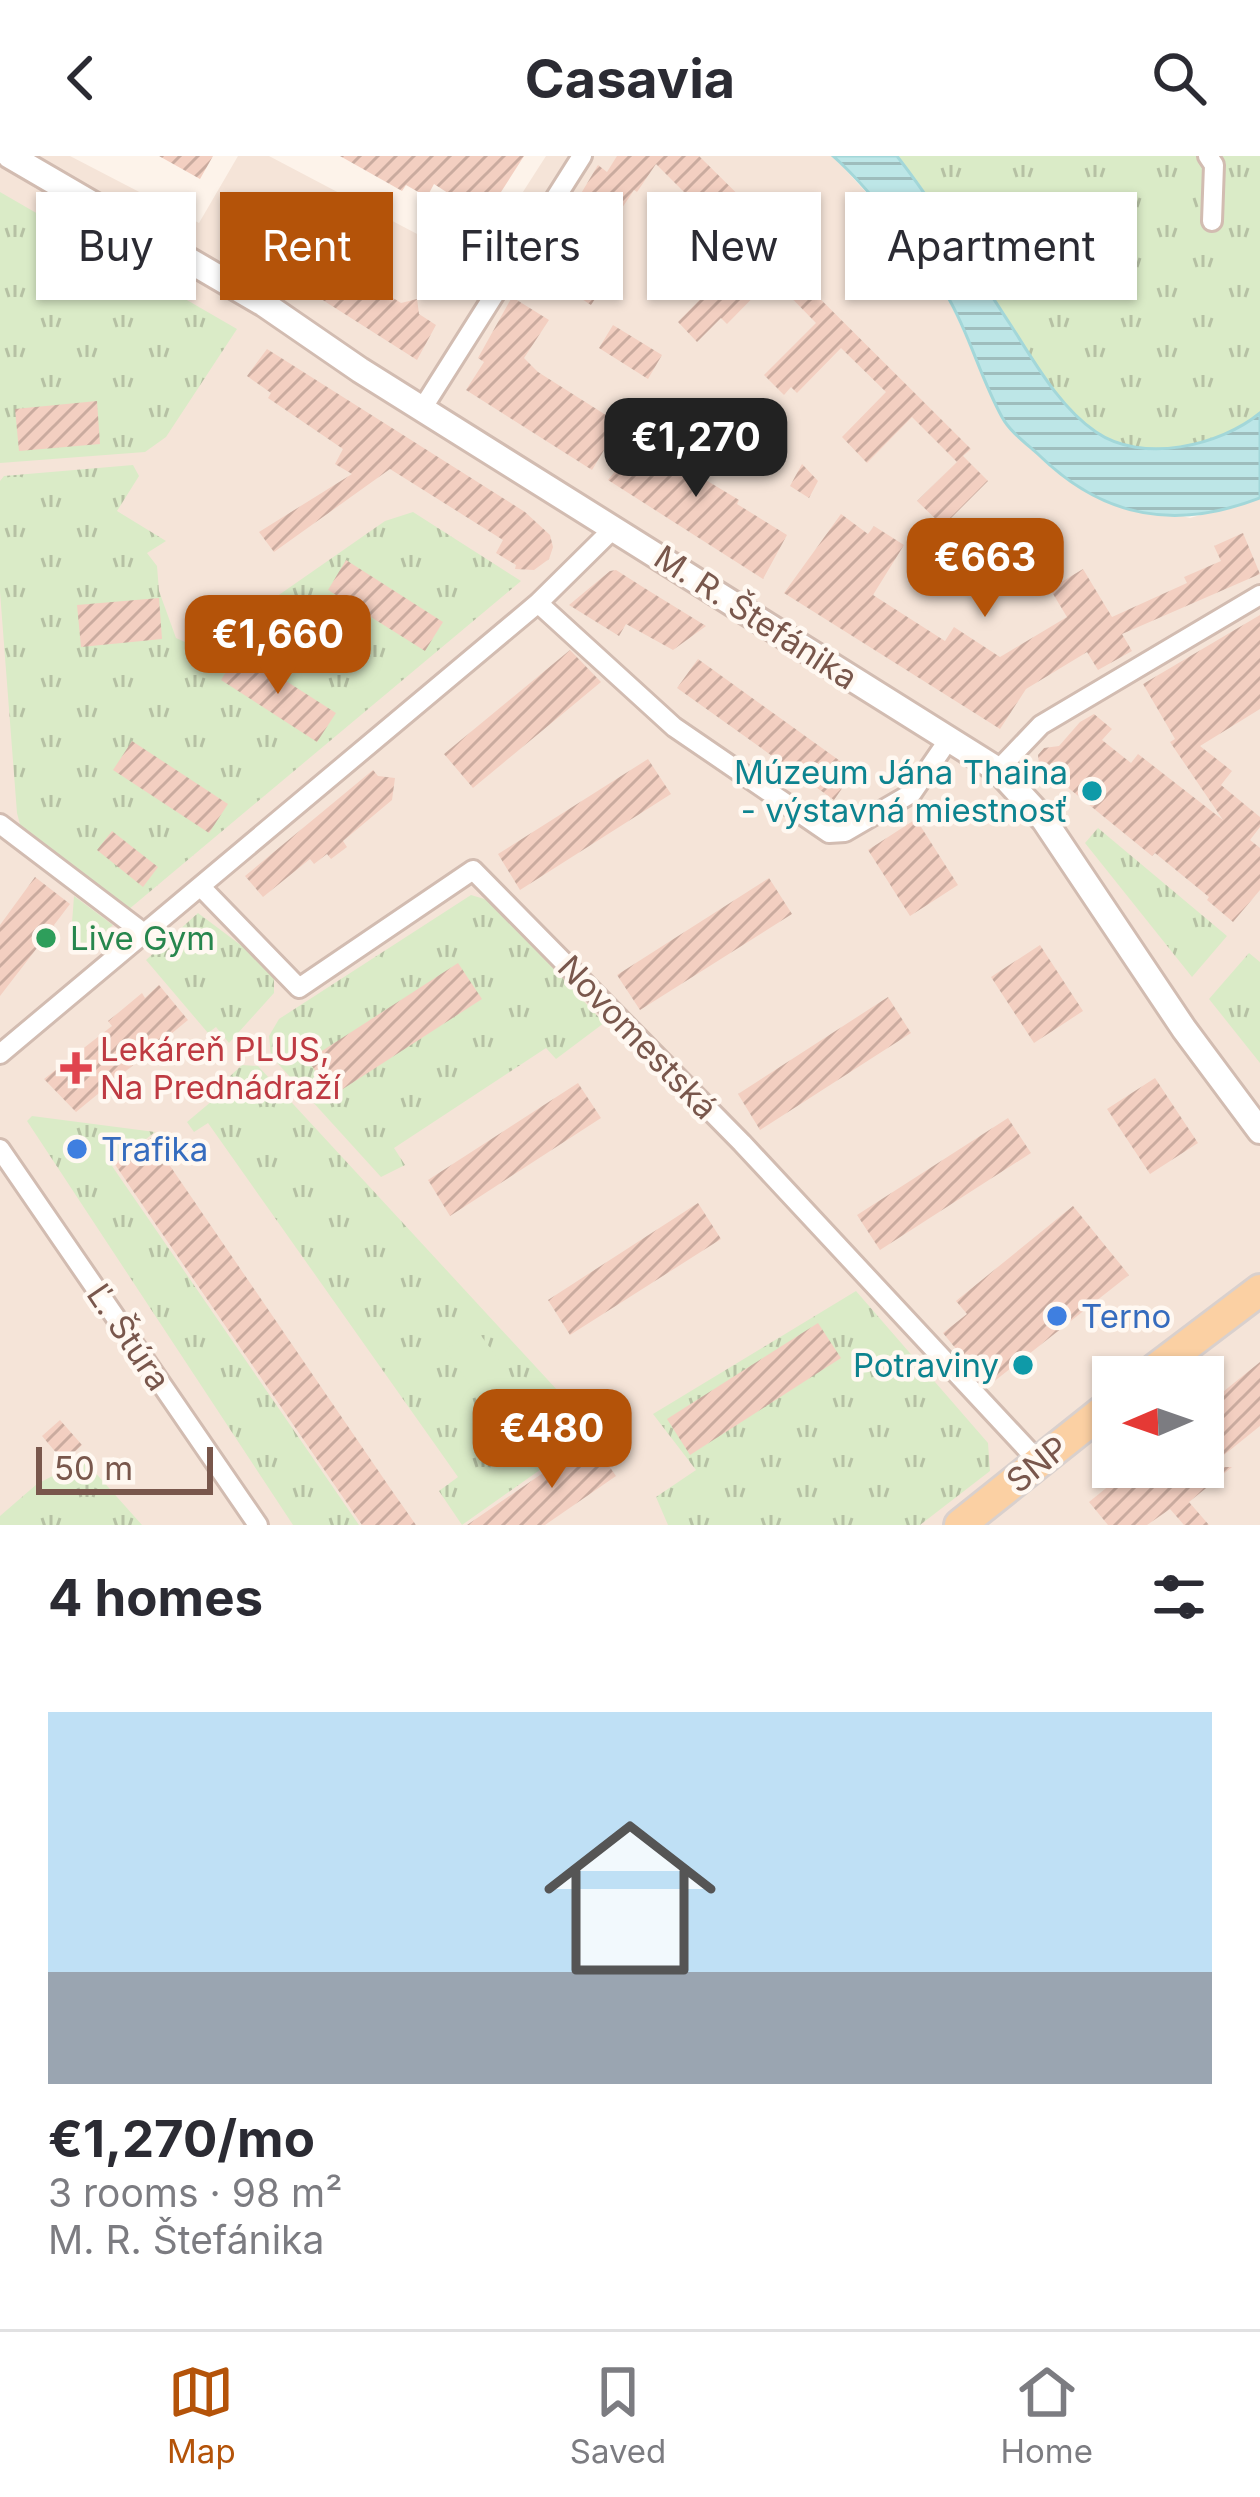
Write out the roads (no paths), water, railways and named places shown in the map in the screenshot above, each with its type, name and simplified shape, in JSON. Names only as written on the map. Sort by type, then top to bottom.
[{"type":"main road","points":[[1172,1356],[1260,1290]]},
{"type":"main road","name":"SNP","points":[[961,1525],[1092,1420]]},
{"type":"street","name":"M. R. Štefánika","points":[[10,156],[263,304],[998,770],[1044,820],[1184,1029],[1260,1130]]},
{"type":"street","points":[[422,409],[582,156]]},
{"type":"street","points":[[1208,156],[1214,165],[1212,221]]},
{"type":"street","points":[[0,1054],[538,603],[615,526]]},
{"type":"street","points":[[998,770],[1041,725],[1260,595]]},
{"type":"street","points":[[538,603],[674,727],[829,833],[845,832],[912,793],[949,740]]},
{"type":"street","points":[[0,824],[145,934]]},
{"type":"street","name":"Novomestská","points":[[201,887],[299,988],[472,870],[742,1143],[1040,1462]]},
{"type":"street","name":"Ľ. Štúra","points":[[0,1149],[258,1525]]},
{"type":"water","points":[[833,156],[897,156],[923,192],[868,192]]},
{"type":"water","points":[[949,300],[994,300],[1070,410],[1115,442],[1158,449],[1180,447],[1224,434],[1260,413],[1260,498],[1200,514],[1171,515],[1143,513],[1090,494],[1005,422]]},
{"type":"place","name":"Múzeum Jána Thaina - výstavná miestnosť","points":[[1092,791]]},
{"type":"place","name":"Live Gym","points":[[46,938]]},
{"type":"place","name":"Lekáreň PLUS, Na Prednádraží","points":[[76,1068]]},
{"type":"place","name":"Trafika","points":[[77,1149]]},
{"type":"place","name":"Terno","points":[[1057,1316]]},
{"type":"place","name":"Potraviny","points":[[1023,1365]]}]
